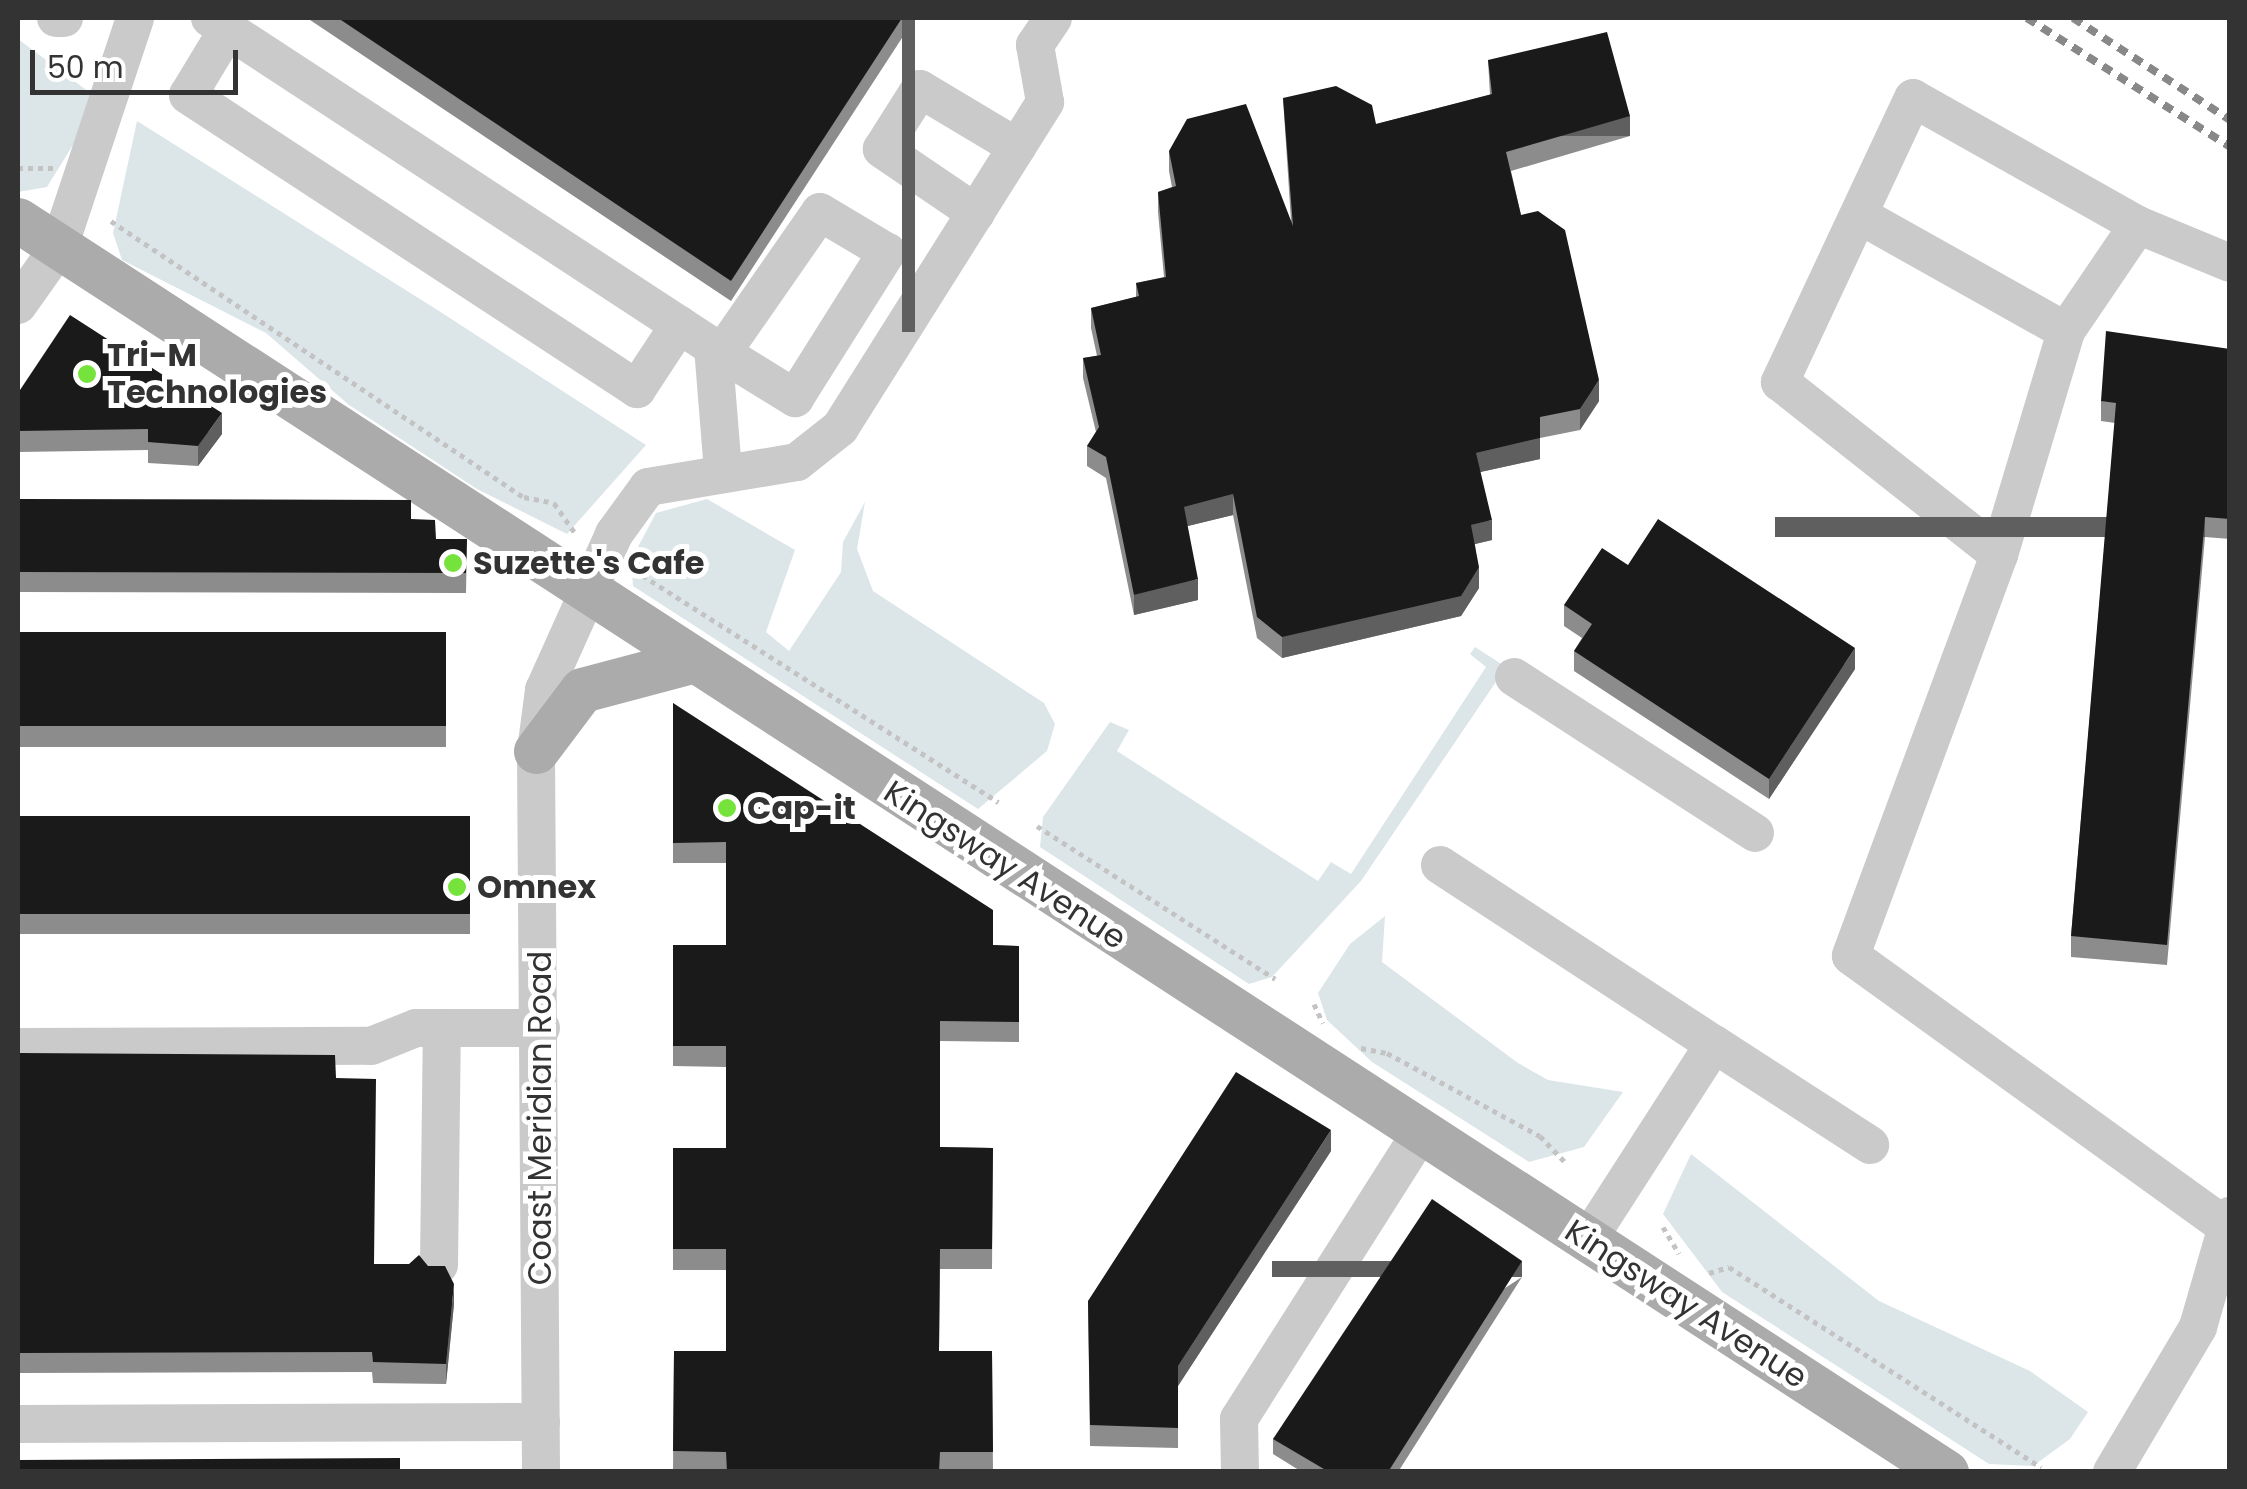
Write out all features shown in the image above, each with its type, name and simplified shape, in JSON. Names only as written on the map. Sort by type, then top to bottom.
[{"type":"main road","name":"Kingsway Avenue","points":[[18,220],[589,595],[1946,1472]]},
{"type":"main road","points":[[536,751],[567,702],[600,679],[691,661]]},
{"type":"street","points":[[56,18],[64,18]]},
{"type":"street","points":[[18,304],[59,248],[134,18]]},
{"type":"street","name":"Coast Meridian Road","points":[[541,1472],[541,1028],[536,751],[544,690],[614,534],[648,487],[723,470],[797,462],[840,428],[1045,102],[1035,45],[1053,18]]},
{"type":"street","points":[[680,325],[637,389],[188,95],[219,23],[680,325],[717,350],[795,398],[888,252],[820,212],[717,350],[723,470]]},
{"type":"street","points":[[976,213],[882,149],[920,88],[1016,148]]},
{"type":"street","points":[[1999,555],[1780,382],[1914,98],[2138,225],[2230,263]]},
{"type":"street","points":[[1858,216],[2066,331]]},
{"type":"street","points":[[2112,1472],[2198,1327],[2228,1224],[1851,956],[1999,555],[2066,331],[2138,225]]},
{"type":"street","points":[[1514,677],[1754,833]]},
{"type":"street","points":[[1440,866],[1870,1145]]},
{"type":"street","points":[[439,1264],[442,1028]]},
{"type":"street","points":[[18,1046],[371,1046],[442,1028],[541,1028]]},
{"type":"street","points":[[1587,1241],[1714,1044]]},
{"type":"street","points":[[1240,1472],[1239,1419],[1420,1134]]},
{"type":"street","points":[[18,1424],[541,1422]]},
{"type":"path","points":[[18,168],[60,172]]},
{"type":"path","points":[[112,221],[524,498],[554,504],[576,534]]},
{"type":"path","points":[[628,566],[998,802]]},
{"type":"path","points":[[1036,826],[1275,979]]},
{"type":"path","points":[[1314,1004],[1340,1036]]},
{"type":"path","points":[[1356,1046],[1387,1052],[1540,1136],[1564,1161]]},
{"type":"path","points":[[1663,1227],[1682,1258],[1710,1274],[1729,1267],[2041,1467]]},
{"type":"shaded area","points":[[18,39],[93,95],[89,119],[47,187],[18,192]]},
{"type":"shaded area","points":[[137,121],[646,445],[567,534],[477,489],[349,405],[266,333],[122,260],[113,233]]},
{"type":"shaded area","points":[[707,499],[795,550],[766,632],[789,651],[841,572],[843,542],[865,502],[857,549],[873,591],[1044,703],[1055,724],[1047,751],[978,809],[633,586],[631,560],[656,513]]},
{"type":"shaded area","points":[[1475,647],[1506,667],[1361,881],[1272,977],[1249,984],[1040,847],[1043,817],[1110,722],[1129,730],[1117,751],[1318,881],[1331,862],[1351,874],[1486,667],[1470,654]]},
{"type":"shaded area","points":[[1385,916],[1382,962],[1518,1063],[1548,1080],[1623,1092],[1584,1147],[1529,1162],[1372,1062],[1327,1020],[1318,993],[1350,944]]},
{"type":"shaded area","points":[[1691,1154],[1879,1301],[2030,1371],[2088,1412],[2070,1439],[2033,1466],[1989,1464],[1722,1292],[1663,1214]]},
{"type":"building","points":[[338,18],[902,18],[731,281]]},
{"type":"building","points":[[1607,32],[1630,116],[1506,152],[1521,215],[1538,211],[1565,230],[1599,380],[1580,409],[1540,417],[1540,438],[1476,453],[1492,520],[1471,525],[1479,567],[1461,596],[1282,637],[1257,617],[1233,494],[1184,507],[1198,579],[1134,595],[1106,457],[1087,446],[1099,427],[1083,358],[1101,355],[1091,308],[1139,296],[1136,283],[1166,277],[1158,192],[1176,186],[1169,151],[1187,119],[1246,104],[1293,226],[1283,98],[1336,86],[1372,105],[1376,124],[1492,94],[1488,60]]},
{"type":"building","name":"Tri-M Technologies","points":[[70,315],[222,413],[198,446],[148,442],[148,429],[18,431],[18,393]]},
{"type":"building","points":[[2106,331],[2230,349],[2230,519],[2205,517],[2167,945],[2071,936],[2116,403],[2101,401]]},
{"type":"building","points":[[18,499],[411,500],[411,519],[435,520],[436,539],[467,539],[466,573],[18,572]]},
{"type":"building","points":[[1658,519],[1855,648],[1769,779],[1574,651],[1592,624],[1564,605],[1602,548],[1628,565]]},
{"type":"building","points":[[18,632],[446,632],[446,726],[18,726]]},
{"type":"building","points":[[673,703],[993,910],[993,945],[1019,946],[1019,1022],[940,1021],[940,1147],[993,1148],[992,1249],[940,1249],[939,1351],[992,1351],[993,1452],[940,1452],[939,1472],[727,1472],[726,1452],[673,1451],[674,1351],[726,1351],[726,1249],[673,1249],[673,1148],[726,1148],[726,1046],[673,1046],[673,945],[726,945],[726,842],[673,843]]},
{"type":"building","points":[[18,816],[470,816],[470,914],[18,914]]},
{"type":"building","points":[[18,1053],[335,1055],[336,1078],[376,1079],[374,1264],[409,1264],[419,1255],[428,1266],[445,1266],[454,1284],[446,1364],[373,1362],[372,1352],[18,1353]]},
{"type":"building","points":[[1236,1072],[1331,1130],[1178,1366],[1178,1428],[1090,1425],[1088,1301]]},
{"type":"building","points":[[1432,1199],[1522,1261],[1388,1472],[1329,1472],[1273,1439]]},
{"type":"building","points":[[400,1458],[400,1472],[18,1472],[18,1460]]},
{"type":"railway","points":[[2027,18],[2230,147]]},
{"type":"railway","points":[[2073,18],[2230,120]]},
{"type":"place","name":"Tri-M Technologies","points":[[87,374]]},
{"type":"place","name":"Suzette's Cafe","points":[[453,563]]},
{"type":"place","name":"Cap-it","points":[[727,808]]},
{"type":"place","name":"Omnex","points":[[457,887]]}]
